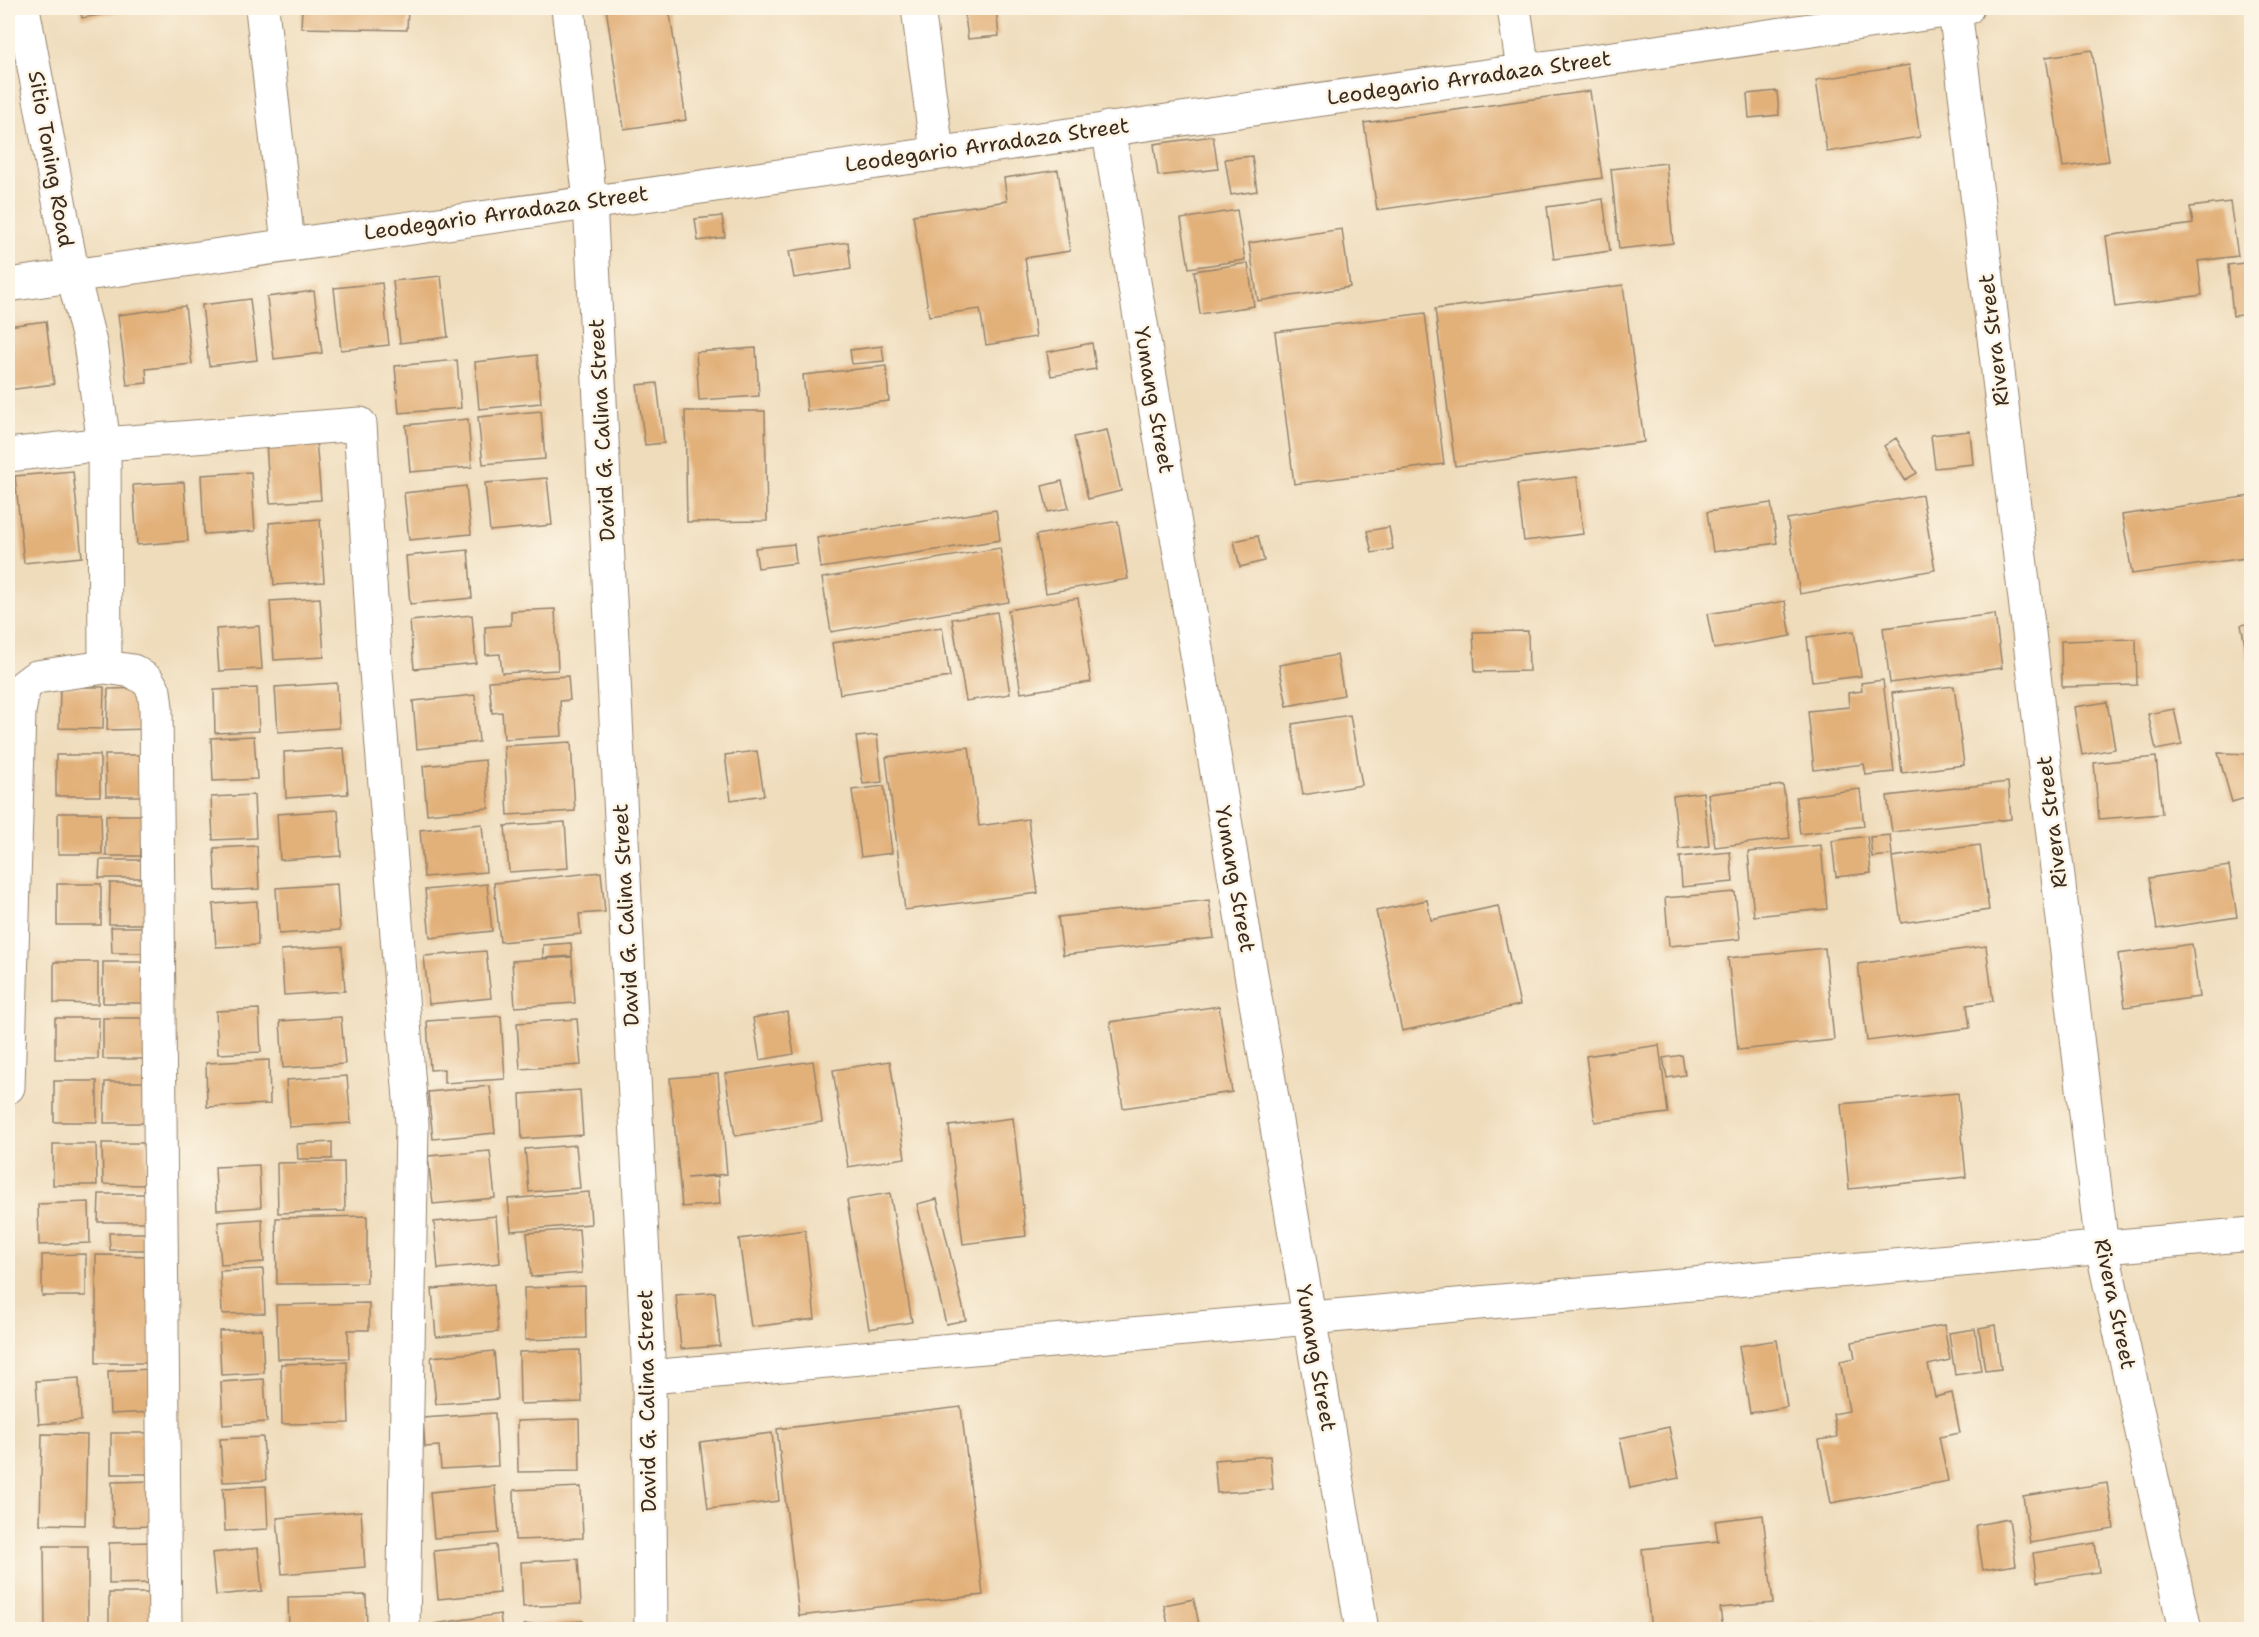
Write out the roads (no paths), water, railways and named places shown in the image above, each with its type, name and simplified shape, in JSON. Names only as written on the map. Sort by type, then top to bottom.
[{"type":"street","name":"Sitio Toning Road","points":[[23,8],[73,276],[90,343],[105,444],[105,667]]},
{"type":"street","points":[[262,8],[288,244]]},
{"type":"street","name":"David G. Calina Street","points":[[568,8],[590,201],[649,1377],[651,1629]]},
{"type":"street","points":[[918,8],[937,152]]},
{"type":"street","points":[[1514,8],[1523,70]]},
{"type":"street","name":"Leodegario Arradaza Street","points":[[8,285],[1961,8]]},
{"type":"street","name":"Rivera Street","points":[[1961,8],[2102,1248],[2185,1629]]},
{"type":"street","name":"Yumang Street","points":[[1108,128],[1362,1629]]},
{"type":"street","points":[[8,455],[105,444],[360,424],[374,646],[412,1124],[403,1629]]},
{"type":"street","points":[[8,1087],[19,712],[24,686],[36,677],[105,667],[133,671],[148,681],[154,691],[156,707],[165,1629]]},
{"type":"street","points":[[649,1377],[2252,1234]]}]
